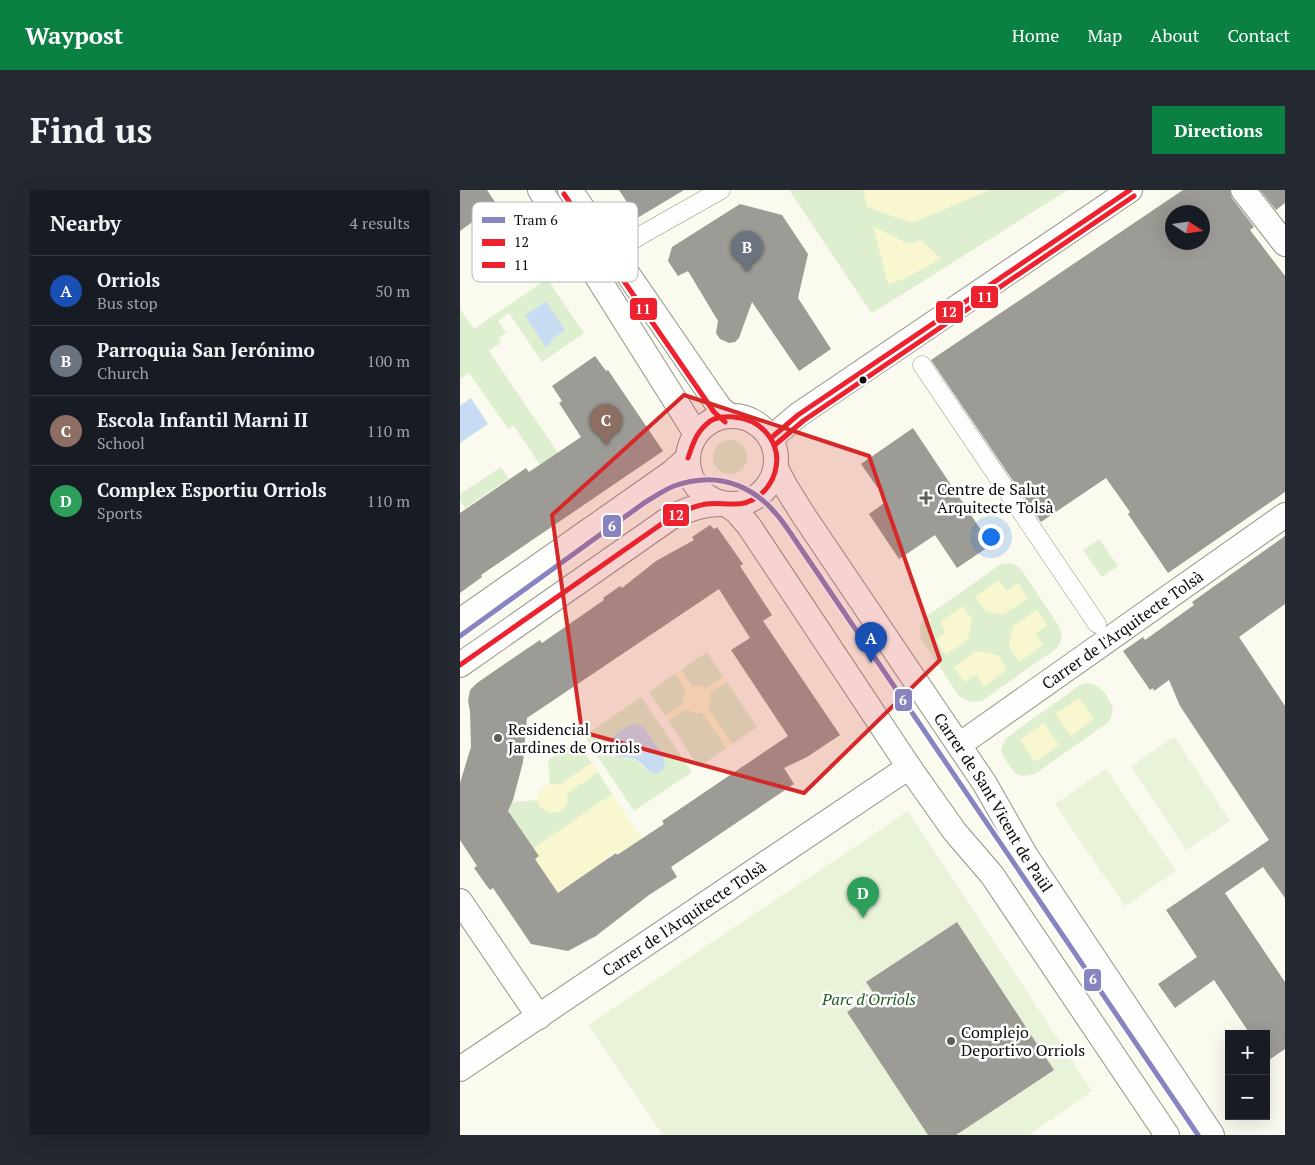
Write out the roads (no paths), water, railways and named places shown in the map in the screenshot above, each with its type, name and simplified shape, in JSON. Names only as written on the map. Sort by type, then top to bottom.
[{"type":"street","points":[[540,190],[548,202]]},
{"type":"street","points":[[570,190],[578,202]]},
{"type":"street","points":[[638,238],[720,190]]},
{"type":"street","points":[[772,438],[798,415],[1130,190]]},
{"type":"street","points":[[1243,190],[1285,244]]},
{"type":"street","points":[[600,282],[693,429],[695,436]]},
{"type":"street","points":[[633,282],[716,402],[730,416]]},
{"type":"street","points":[[922,365],[1097,624]]},
{"type":"street","points":[[460,665],[670,518],[689,509],[707,504],[724,504],[736,505],[750,501],[762,494],[771,482],[776,468],[776,453],[772,438],[762,427],[749,419],[730,416],[720,417],[706,423],[695,436],[688,458],[689,471],[697,488],[707,498],[724,504],[736,511],[749,526],[909,768],[955,832],[992,875],[1167,1135]]},
{"type":"street","points":[[460,621],[671,473],[688,458]]},
{"type":"street","name":"Carrer de Sant Vicent de Paül","points":[[776,468],[804,516],[985,784],[1026,856],[1212,1135]]},
{"type":"street","name":"Carrer de l'Arquitecte Tolsà","points":[[959,745],[1285,515]]},
{"type":"street","name":"Carrer de l'Arquitecte Tolsà","points":[[460,1070],[909,768]]},
{"type":"street","points":[[460,901],[539,1017]]},
{"type":"water","points":[[546,301],[565,330],[550,341],[551,344],[546,347],[525,316]]},
{"type":"water","points":[[471,398],[488,424],[460,443],[460,406]]},
{"type":"water","points":[[635,723],[645,728],[664,757],[665,766],[657,774],[635,759],[614,756],[608,750],[610,740],[619,731]]},
{"type":"tram line","name":"6","points":[[460,636],[644,503],[674,486],[692,481],[724,481],[752,493],[765,502],[787,528],[1198,1135]]},
{"type":"place","name":"Parroquia San Jerónimo","points":[[747,272]]},
{"type":"place","name":"Escola Infantil Marni II","points":[[606,445]]},
{"type":"place","name":"Centre de Salut Arquitecte Tolsà","points":[[926,498]]},
{"type":"place","name":"Orriols","points":[[871,663]]},
{"type":"place","name":"Residencial Jardines de Orriols","points":[[498,738]]},
{"type":"place","name":"Complex Esportiu Orriols","points":[[863,918]]},
{"type":"place","name":"Complejo Deportivo Orriols","points":[[951,1041]]},
{"type":"park label","name":"Parc d'Orriols","points":[[869,999]]}]
